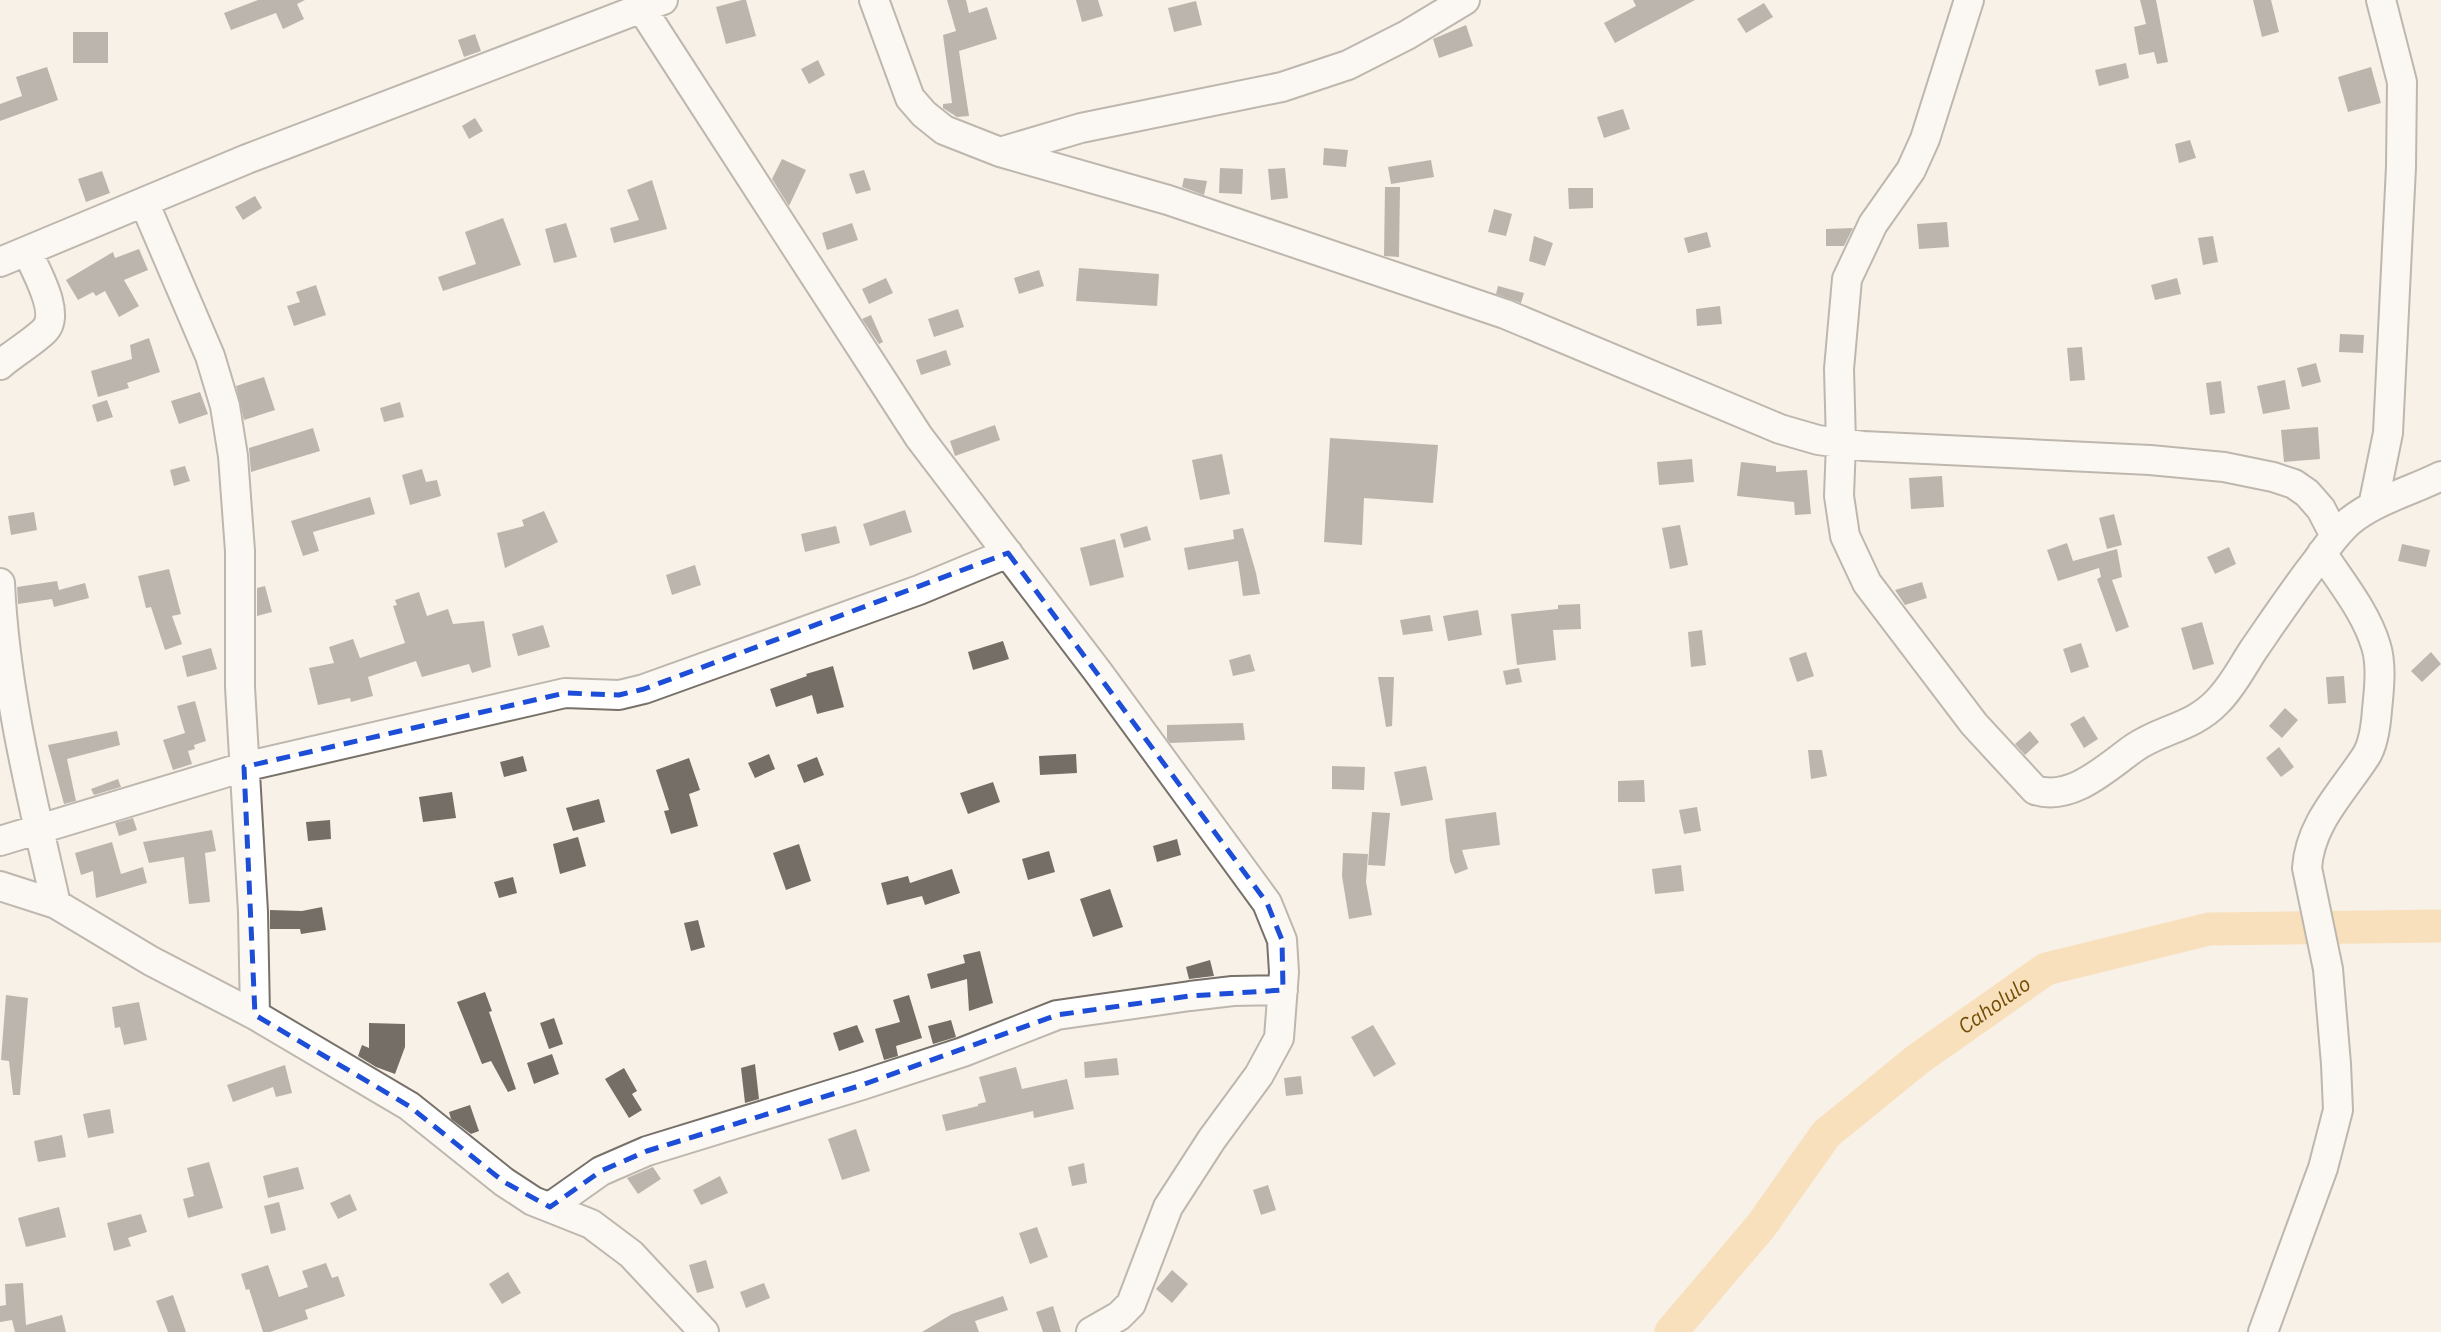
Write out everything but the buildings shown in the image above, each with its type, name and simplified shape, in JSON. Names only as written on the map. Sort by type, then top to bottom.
[{"type":"street","points":[[874,0],[910,98],[923,114],[944,130],[1000,152],[1168,200],[1505,314],[1780,429],[1818,440],[1841,443],[1972,453],[2150,460],[2224,467],[2273,477],[2294,484],[2307,493],[2320,509],[2328,544],[2377,647],[2379,685],[2368,753],[2319,823],[2308,853],[2307,868],[2328,969],[2338,1110],[2323,1168],[2263,1332]]},
{"type":"street","points":[[1000,152],[1081,128],[1282,87],[1348,65],[1407,35],[1465,0]]},
{"type":"street","points":[[1969,0],[1925,139],[1911,170],[1873,223],[1847,279],[1839,369],[1839,496],[1845,536],[1867,583],[1974,724],[2035,790],[2056,793],[2094,778],[2136,746],[2194,721],[2206,712],[2228,690],[2252,651],[2328,544],[2350,521],[2373,506],[2441,477]]},
{"type":"street","points":[[2373,506],[2388,433],[2401,167],[2402,82],[2381,0]]},
{"type":"street","points":[[0,262],[247,159],[637,6],[919,437],[1098,671],[1267,903],[1282,940],[1284,972],[1279,1038],[1259,1075],[1212,1139],[1168,1207],[1131,1304],[1119,1316],[1091,1332]]},
{"type":"street","points":[[144,202],[210,356],[225,406],[233,456],[240,551],[240,687],[253,912],[254,1015]]},
{"type":"street","points":[[0,365],[46,330],[51,321],[51,306],[27,251]]},
{"type":"street","points":[[0,841],[244,767],[565,693],[619,695],[644,689],[919,590],[1008,553]]},
{"type":"street","points":[[0,583],[14,714],[56,904]]},
{"type":"street","points":[[0,886],[56,904],[409,1106],[504,1182],[533,1200],[591,1224],[631,1254],[704,1332]]},
{"type":"street","points":[[550,1207],[601,1171],[647,1151],[862,1086],[963,1052],[1057,1016],[1189,996],[1233,991],[1283,990]]},
{"type":"highlighted area","points":[[1008,553],[1267,903],[1282,940],[1283,990],[1190,996],[1057,1015],[862,1085],[647,1151],[601,1171],[550,1207],[504,1182],[409,1106],[255,1015],[244,767],[565,693],[619,695],[644,689]]},
{"type":"waterway","name":"Caholulo","points":[[1671,1332],[1761,1226],[1826,1134],[1918,1059],[2046,969],[2209,929],[2441,926]]}]
